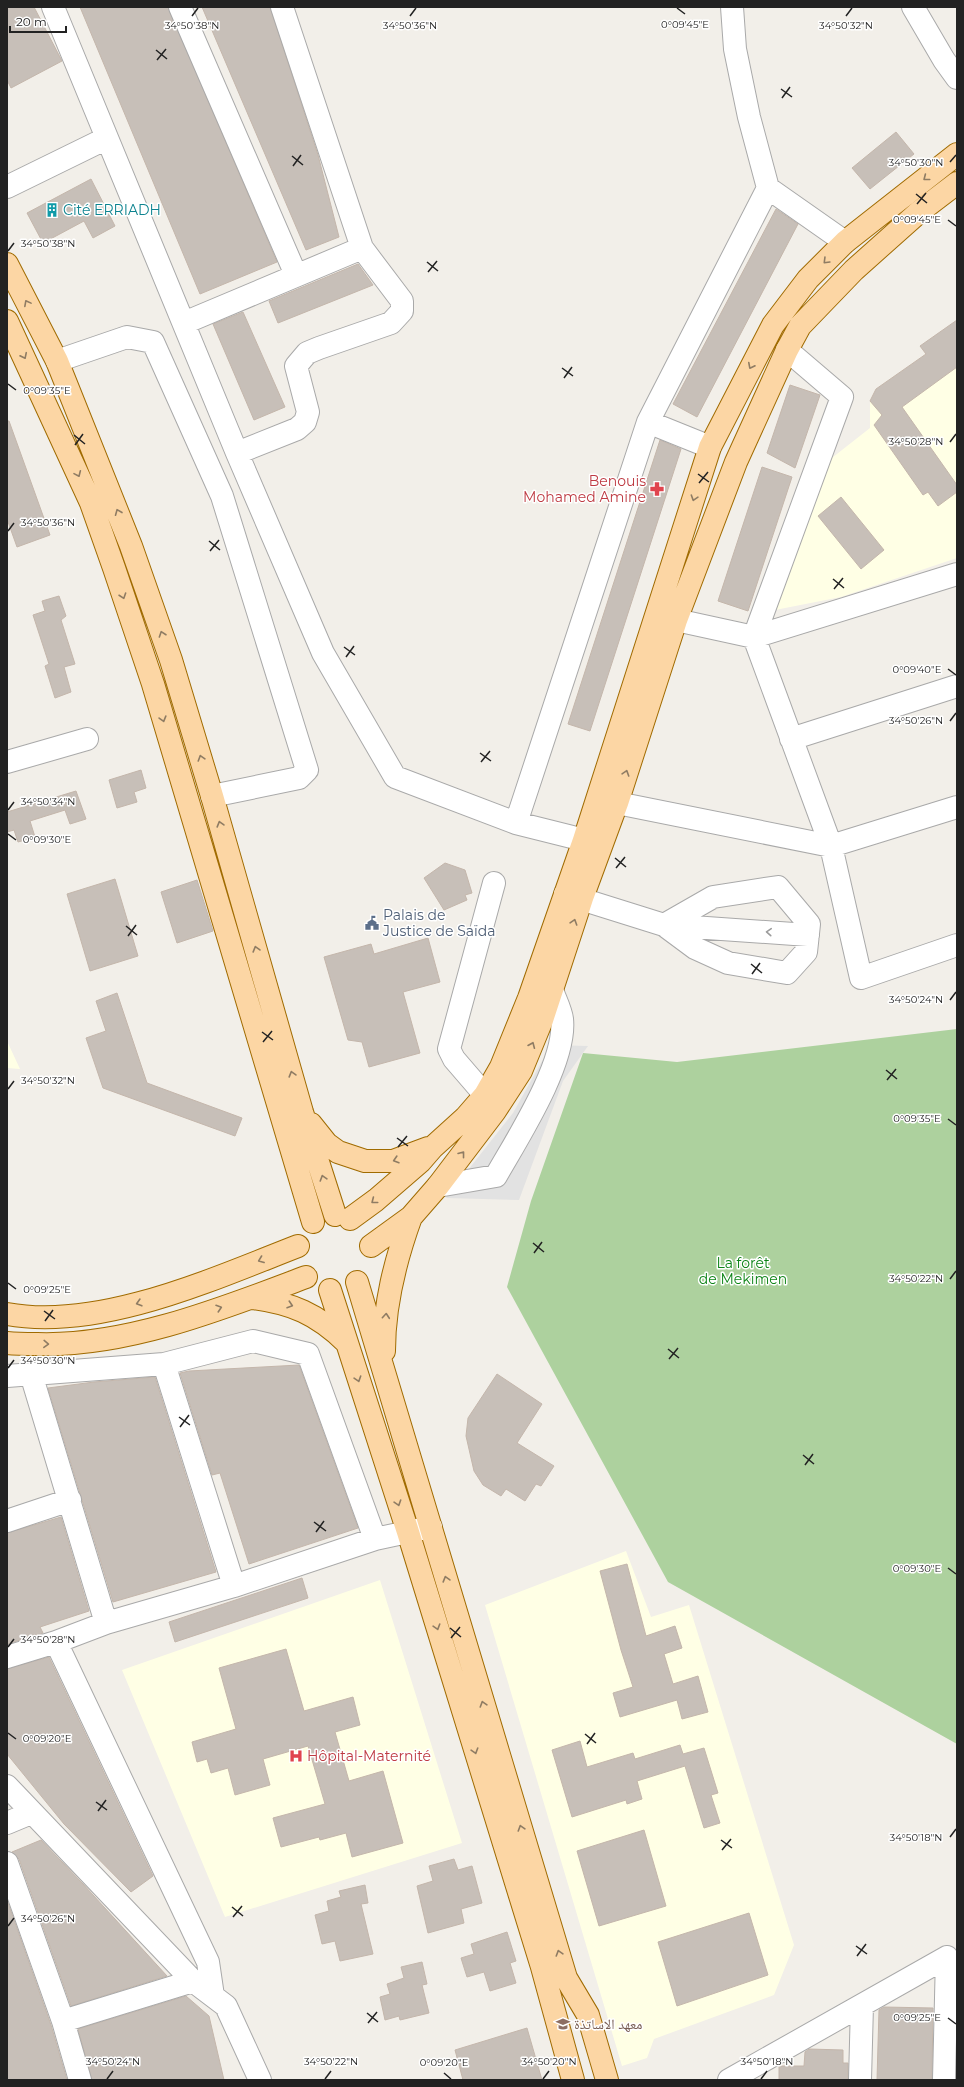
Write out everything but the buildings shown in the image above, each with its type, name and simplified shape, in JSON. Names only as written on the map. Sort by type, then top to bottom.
[{"type":"main road","points":[[371,1246],[411,1217],[438,1186],[495,1111],[521,1071],[542,1020],[552,990],[574,896],[584,840],[710,447],[773,325],[808,279],[845,242],[957,154]]},
{"type":"main road","points":[[7,264],[57,361],[131,546],[171,660],[212,796],[302,1112],[343,1217],[366,1233],[371,1246],[370,1262],[363,1276],[357,1282],[344,1288],[330,1290],[320,1286],[306,1277],[298,1260],[298,1246],[303,1233],[313,1222],[324,1217],[343,1217],[376,1200],[420,1162],[433,1147],[465,1118],[484,1095],[501,1067],[574,896],[616,803],[676,620],[736,462],[787,350],[800,326],[854,270],[919,212],[957,183]]},
{"type":"main road","points":[[7,321],[91,503],[114,568],[153,684],[313,1222]]},
{"type":"main road","points":[[302,1112],[327,1144],[351,1158],[379,1162],[393,1161],[433,1147]]},
{"type":"main road","points":[[384,1368],[384,1337],[391,1284],[400,1246],[411,1217]]},
{"type":"main road","points":[[7,1314],[62,1317],[121,1308],[178,1292],[298,1246]]},
{"type":"main road","points":[[7,1343],[64,1345],[127,1335],[252,1298],[306,1277]]},
{"type":"main road","points":[[357,1282],[566,1978],[594,2080]]},
{"type":"main road","points":[[330,1290],[408,1532],[542,1967],[573,2080]]},
{"type":"main road","points":[[252,1298],[273,1300],[307,1312],[331,1327],[346,1342]]},
{"type":"main road","points":[[542,1967],[568,2029],[583,2080]]},
{"type":"main road","points":[[566,1978],[588,2015],[607,2080]]},
{"type":"street","points":[[53,7],[237,453],[323,653],[395,777],[516,823],[584,840]]},
{"type":"street","points":[[180,7],[296,275]]},
{"type":"street","points":[[237,453],[297,429],[304,422],[308,412],[296,366],[307,353],[391,323],[402,311],[402,301],[362,248],[282,7]]},
{"type":"street","points":[[732,7],[735,49],[749,117],[768,188],[845,242]]},
{"type":"street","points":[[913,7],[950,55],[957,78]]},
{"type":"street","points":[[7,187],[107,138]]},
{"type":"street","points":[[516,823],[648,422],[768,188]]},
{"type":"street","points":[[184,323],[362,248]]},
{"type":"street","points":[[57,361],[127,337],[153,342],[222,496],[307,770],[299,778],[212,796]]},
{"type":"street","points":[[787,350],[842,397],[754,637],[831,846],[861,978],[957,945]]},
{"type":"street","points":[[648,422],[710,447]]},
{"type":"street","points":[[676,620],[754,637],[957,574]]},
{"type":"street","points":[[791,739],[957,686]]},
{"type":"street","points":[[7,762],[87,739]]},
{"type":"street","points":[[616,803],[831,846],[957,807]]},
{"type":"street","points":[[484,1095],[454,1058],[449,1049],[494,883]]},
{"type":"street","points":[[778,887],[809,924],[806,952],[786,973],[728,963],[695,948],[664,925],[713,897],[778,887]]},
{"type":"street","points":[[574,896],[664,925],[808,935]]},
{"type":"street","points":[[438,1186],[496,1176],[542,1094],[562,1041],[562,1019],[552,990]]},
{"type":"street","points":[[7,1376],[164,1364],[253,1341],[308,1354],[375,1538]]},
{"type":"street","points":[[164,1364],[234,1586]]},
{"type":"street","points":[[31,1374],[106,1623]]},
{"type":"street","points":[[7,1521],[70,1500]]},
{"type":"street","points":[[7,1657],[56,1642],[106,1623],[234,1586],[375,1538],[431,1527]]},
{"type":"street","points":[[56,1642],[208,1962],[213,1996]]},
{"type":"street","points":[[7,1786],[31,1813],[193,1981],[226,2006],[260,2080]]},
{"type":"street","points":[[7,1823],[31,1813]]},
{"type":"street","points":[[7,1863],[63,2021],[80,2080]]},
{"type":"street","points":[[729,2080],[947,1957],[944,2080]]},
{"type":"street","points":[[63,2021],[193,1981]]},
{"type":"street","points":[[860,2080],[862,2005]]},
{"type":"shaded area","points":[[957,332],[957,558],[841,597],[775,610],[828,461],[870,428],[870,401],[876,389]]},
{"type":"shaded area","points":[[7,1041],[20,1069],[7,1068]]},
{"type":"shaded area","points":[[551,1045],[588,1046],[563,1081],[519,1200],[446,1198],[513,1113]]},
{"type":"shaded area","points":[[626,1551],[651,1617],[689,1605],[794,1945],[774,1995],[654,2039],[647,2058],[622,2066],[485,1605]]},
{"type":"shaded area","name":"Hôpital-Maternité","points":[[380,1580],[462,1843],[225,1917],[122,1670]]},
{"type":"green space","name":"La forêt de Mekimen","points":[[957,1029],[957,1744],[668,1582],[507,1287],[531,1201],[583,1053],[677,1062]]},
{"type":"place","name":"Cité ERRIADH","points":[[52,210]]},
{"type":"place","name":"Benouis Mohamed Amine","points":[[657,489]]},
{"type":"place","name":"Palais de Justice de Saïda","points":[[372,923]]},
{"type":"place","name":"Hôpital-Maternité","points":[[296,1756]]},
{"type":"place","name":"معهد الاساتذة","points":[[563,2024]]}]
